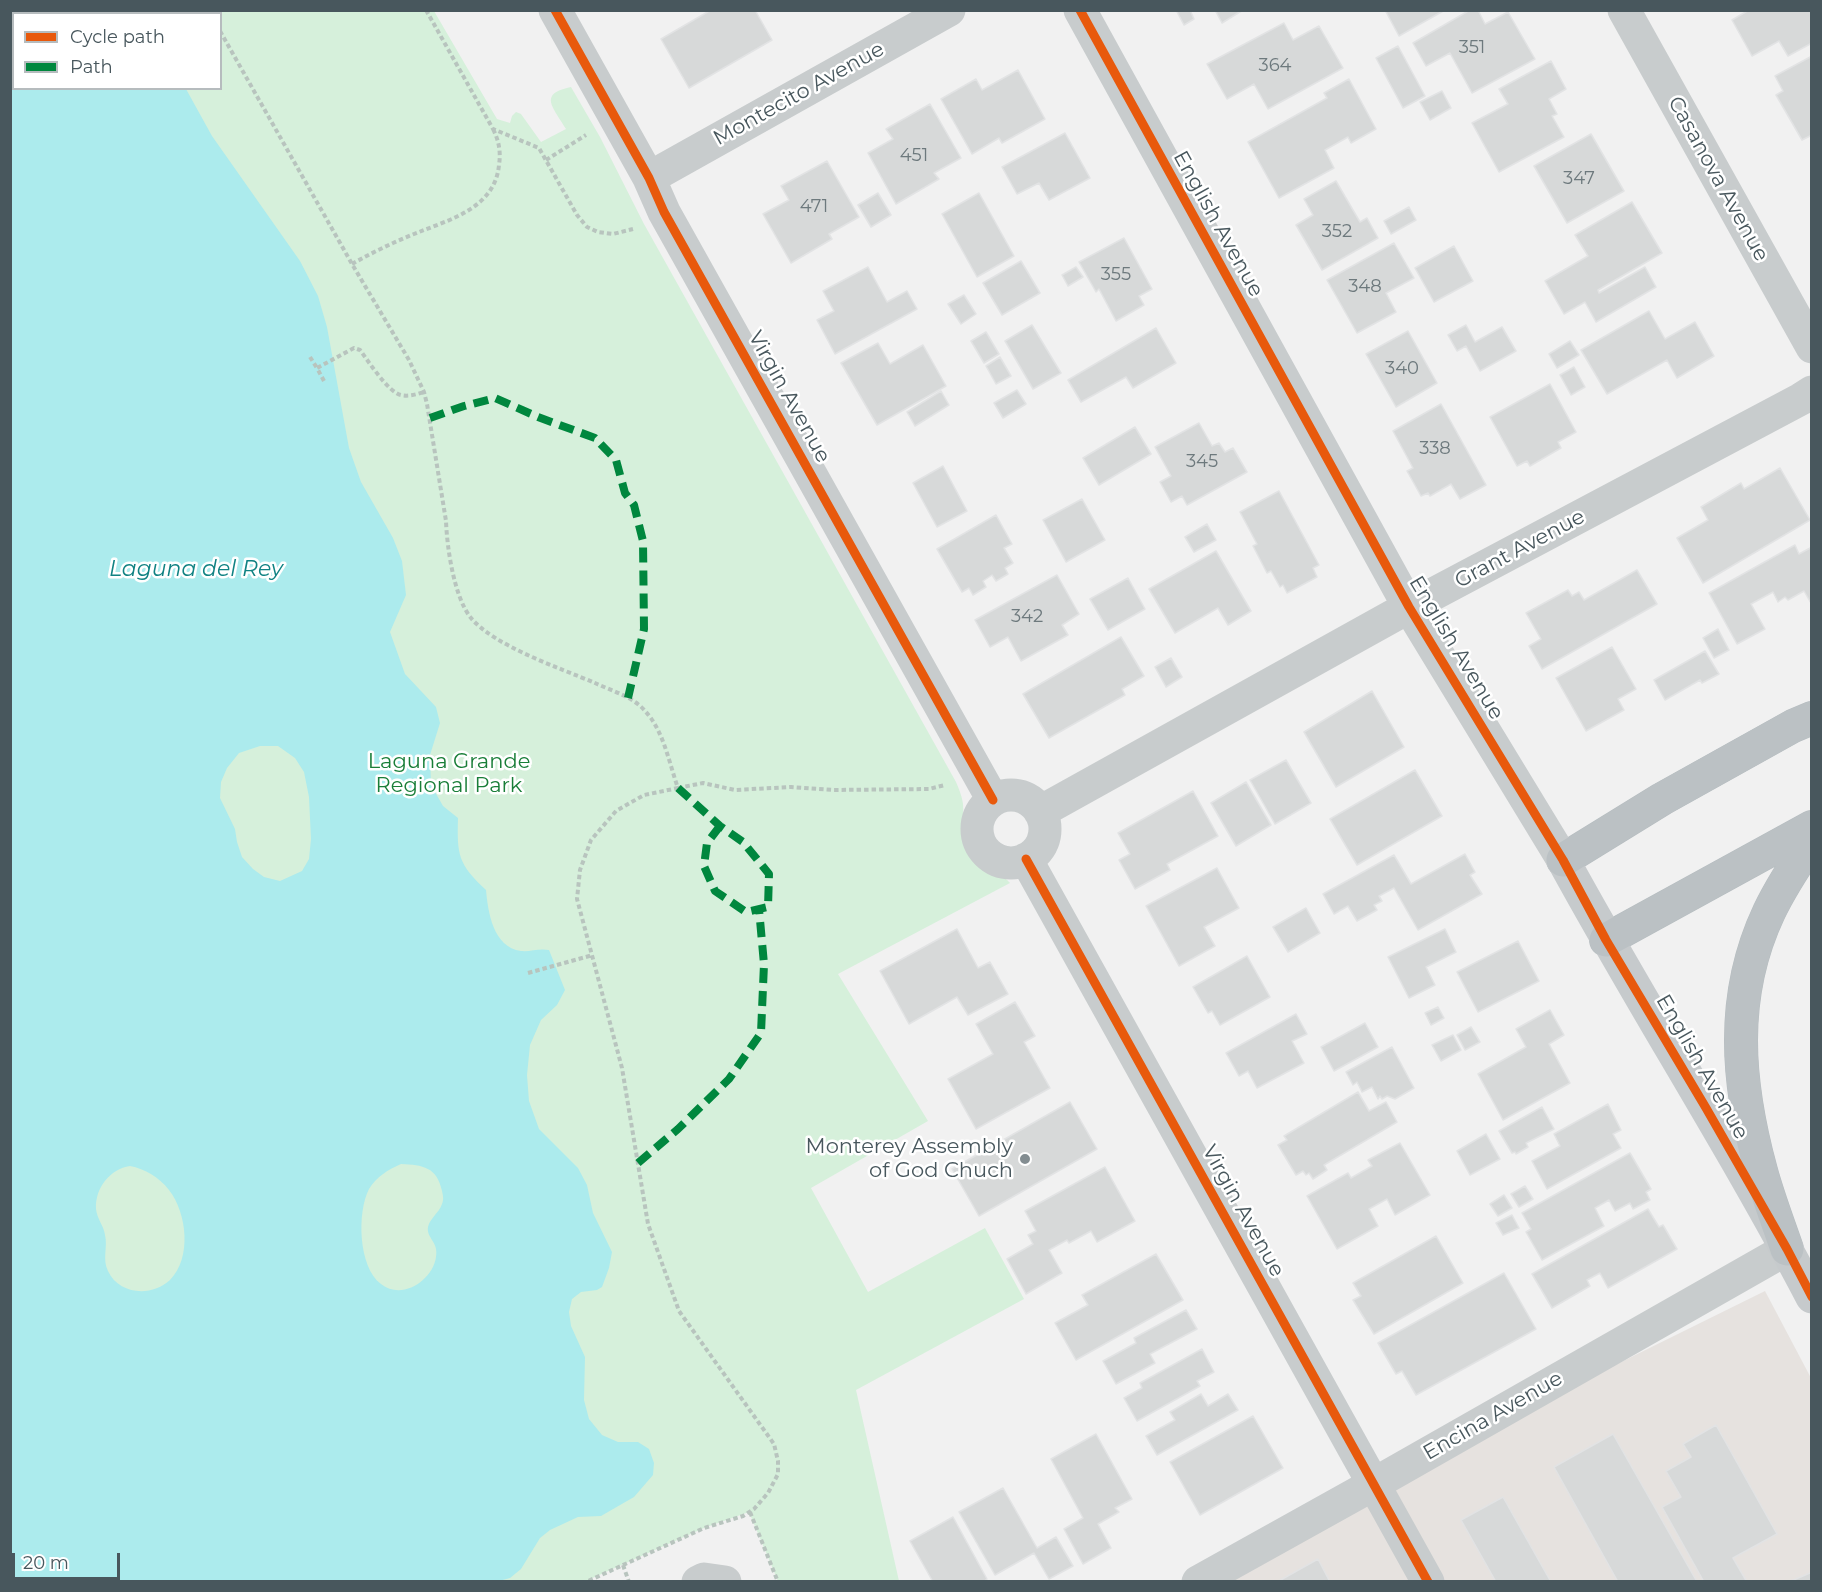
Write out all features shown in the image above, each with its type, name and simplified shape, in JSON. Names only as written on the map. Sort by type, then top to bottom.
[{"type":"highway","points":[[1563,860],[1662,799],[1793,726],[1812,718]]},
{"type":"highway","points":[[1606,940],[1812,827]]},
{"type":"highway","points":[[1787,1249],[1761,1173],[1748,1117],[1740,1032],[1744,991],[1769,913],[1786,879],[1812,841]]},
{"type":"main road","name":"English Avenue","points":[[1563,860],[1606,940],[1706,1108],[1812,1297]]},
{"type":"street","name":"Virgin Avenue","points":[[555,10],[649,178],[664,212],[993,800]]},
{"type":"street","name":"Montecito Avenue","points":[[649,178],[949,10]]},
{"type":"street","name":"English Avenue","points":[[1080,10],[1409,607],[1563,860]]},
{"type":"street","name":"Casanova Avenue","points":[[1624,10],[1812,346]]},
{"type":"street","name":"Grant Avenue","points":[[1040,812],[1409,607],[1812,392]]},
{"type":"street","points":[[1014,795],[1024,798],[1040,812],[1044,823],[1041,844],[1026,860],[1015,863],[992,858],[978,840],[976,828],[979,817],[993,800],[1014,795]]},
{"type":"street","name":"Virgin Avenue","points":[[1026,860],[1428,1581]]},
{"type":"street","name":"Encina Avenue","points":[[1198,1581],[1374,1484],[1787,1249]]},
{"type":"street","points":[[698,1581],[704,1579],[725,1581]]},
{"type":"path","points":[[352,264],[412,235],[443,224],[478,204],[492,191],[498,179],[500,163],[498,140],[426,10]]},
{"type":"path","points":[[222,35],[409,360],[424,392],[446,521],[447,542],[458,596],[469,616],[484,631],[508,645],[628,698],[646,712],[659,733],[678,788]]},
{"type":"path","points":[[546,160],[615,118]]},
{"type":"path","points":[[493,129],[539,148],[577,215],[587,227],[598,232],[613,234],[638,227]]},
{"type":"path","points":[[317,368],[354,348],[360,350],[393,392],[402,396],[412,396],[424,392]]},
{"type":"path","points":[[310,357],[324,381]]},
{"type":"path","points":[[586,1581],[704,1528],[743,1516],[768,1493],[778,1474],[774,1444],[679,1311],[648,1224],[622,1068],[577,899],[580,870],[591,840],[616,811],[644,795],[703,783],[735,790],[791,787],[834,790],[929,789],[953,783]]},
{"type":"path","points":[[528,973],[593,955]]},
{"type":"path","points":[[750,1512],[778,1581]]},
{"type":"path","points":[[623,1565],[629,1581]]},
{"type":"shaded area","points":[[1765,1291],[1811,1378],[1811,1581],[1198,1582],[1374,1484]]},
{"type":"green space","name":"Laguna Grande Regional Park","points":[[11,11],[434,11],[497,119],[510,123],[516,112],[521,114],[541,142],[566,129],[553,108],[551,98],[561,90],[571,87],[600,137],[644,224],[956,782],[963,804],[965,842],[979,859],[1010,883],[838,974],[928,1121],[811,1188],[868,1292],[985,1228],[1024,1299],[856,1390],[899,1581],[778,1581],[749,1512],[704,1528],[586,1581],[11,1582]]},
{"type":"water","name":"Laguna del Rey","points":[[11,10],[118,12],[12,12],[12,90],[187,90],[212,136],[300,261],[318,296],[327,327],[349,448],[361,482],[393,538],[402,561],[406,595],[390,632],[405,674],[436,707],[440,723],[430,755],[431,785],[443,806],[458,818],[461,858],[470,873],[486,890],[488,908],[498,936],[504,943],[521,951],[549,950],[565,990],[557,1005],[541,1020],[530,1045],[527,1075],[529,1101],[539,1129],[578,1168],[587,1185],[593,1213],[612,1252],[602,1287],[581,1292],[572,1299],[569,1312],[571,1326],[585,1357],[584,1400],[589,1419],[602,1435],[618,1442],[638,1442],[649,1449],[654,1463],[653,1475],[634,1497],[601,1516],[578,1517],[550,1530],[540,1538],[521,1569],[510,1578],[499,1581],[11,1581]],"holes":[[[260,746],[278,746],[295,758],[304,772],[309,797],[311,839],[309,859],[302,871],[280,881],[264,877],[242,857],[235,829],[220,798],[221,782],[227,768],[239,753]],[[401,1164],[422,1167],[433,1172],[440,1183],[443,1202],[428,1227],[436,1248],[434,1265],[423,1280],[415,1286],[398,1290],[389,1289],[373,1276],[364,1253],[361,1225],[365,1199],[372,1184],[387,1171]],[[130,1166],[151,1174],[169,1190],[180,1211],[185,1235],[182,1260],[177,1271],[163,1285],[145,1291],[136,1291],[120,1285],[108,1271],[105,1258],[106,1240],[96,1209],[98,1194],[105,1181],[116,1171]]]},
{"type":"building","points":[[711,10],[755,10],[772,40],[689,88],[661,39]]},
{"type":"building","points":[[1176,10],[1190,10],[1194,19],[1184,25]]},
{"type":"building","points":[[1215,10],[1243,10],[1222,23]]},
{"type":"building","points":[[1385,10],[1445,10],[1399,36]]},
{"type":"building","points":[[1470,10],[1478,10],[1485,24],[1508,12],[1535,59],[1472,93],[1450,53],[1426,66],[1413,43]]},
{"type":"building","points":[[1749,10],[1812,10],[1812,43],[1788,56],[1779,41],[1752,56],[1732,20]]},
{"type":"building","points":[[1284,23],[1293,40],[1319,26],[1343,68],[1268,109],[1254,84],[1227,99],[1207,64]]},
{"type":"building","points":[[1398,46],[1425,96],[1403,108],[1376,58]]},
{"type":"building","points":[[1812,56],[1812,135],[1802,140],[1776,95],[1783,91],[1775,76]]},
{"type":"building","points":[[1551,61],[1566,89],[1549,99],[1557,114],[1552,116],[1564,137],[1499,172],[1472,123],[1508,104],[1499,89]]},
{"type":"building","points":[[1018,70],[1045,119],[1002,143],[999,138],[972,154],[941,99],[976,79],[982,90]]},
{"type":"building","points":[[1349,79],[1376,129],[1351,143],[1348,137],[1325,150],[1334,168],[1279,198],[1248,142],[1327,98],[1324,93]]},
{"type":"building","points":[[1442,91],[1451,108],[1430,120],[1420,102]]},
{"type":"building","points":[[930,104],[961,158],[934,173],[939,179],[896,204],[868,153],[893,139],[886,129]]},
{"type":"building","points":[[1065,133],[1090,178],[1049,200],[1039,183],[1017,194],[1002,167]]},
{"type":"building","points":[[1591,134],[1624,191],[1567,223],[1534,166]]},
{"type":"building","points":[[827,161],[859,217],[829,234],[832,239],[791,263],[763,214],[789,200],[781,186]]},
{"type":"building","points":[[1336,181],[1360,222],[1367,218],[1378,238],[1322,270],[1296,225],[1313,215],[1304,199]]},
{"type":"building","points":[[878,193],[891,215],[871,227],[858,205]]},
{"type":"building","points":[[979,193],[1014,256],[977,277],[942,214]]},
{"type":"building","points":[[1632,202],[1662,253],[1598,290],[1599,293],[1645,267],[1656,287],[1596,322],[1585,302],[1564,314],[1545,281],[1588,256],[1575,235]]},
{"type":"building","points":[[1409,207],[1416,220],[1391,234],[1384,221]]},
{"type":"building","points":[[1124,238],[1152,289],[1139,296],[1144,305],[1116,321],[1099,289],[1096,292],[1079,262]]},
{"type":"building","points":[[1394,243],[1414,278],[1386,293],[1396,312],[1357,333],[1327,280]]},
{"type":"building","points":[[1454,246],[1473,281],[1434,302],[1415,268]]},
{"type":"building","points":[[1021,261],[1040,293],[1002,315],[983,283]]},
{"type":"building","points":[[868,267],[887,302],[907,291],[917,309],[835,354],[817,320],[834,311],[823,291]]},
{"type":"building","points":[[1076,267],[1083,277],[1068,286],[1062,275]]},
{"type":"building","points":[[964,295],[976,314],[961,324],[948,304]]},
{"type":"building","points":[[1649,311],[1665,339],[1695,322],[1714,356],[1677,378],[1667,360],[1607,394],[1581,350]]},
{"type":"building","points":[[1032,325],[1061,373],[1033,389],[1005,341]]},
{"type":"building","points":[[1466,325],[1475,342],[1502,327],[1516,351],[1480,371],[1466,346],[1457,351],[1448,335]]},
{"type":"building","points":[[1156,328],[1176,363],[1133,388],[1126,377],[1081,402],[1068,380]]},
{"type":"building","points":[[1408,331],[1437,383],[1396,407],[1366,354]]},
{"type":"building","points":[[986,332],[999,354],[984,363],[971,341]]},
{"type":"building","points":[[1570,341],[1579,355],[1557,368],[1549,354]]},
{"type":"building","points":[[878,343],[890,364],[923,345],[946,386],[877,425],[841,363]]},
{"type":"building","points":[[1000,357],[1011,376],[996,384],[986,366]]},
{"type":"building","points":[[1574,367],[1585,387],[1571,395],[1560,375]]},
{"type":"building","points":[[1550,384],[1576,432],[1558,442],[1561,448],[1530,466],[1527,461],[1517,466],[1490,417]]},
{"type":"building","points":[[1017,390],[1026,404],[1003,418],[994,403]]},
{"type":"building","points":[[941,391],[949,405],[915,426],[907,412]]},
{"type":"building","points":[[1441,404],[1486,485],[1460,499],[1451,484],[1430,496],[1428,493],[1421,496],[1407,471],[1413,468],[1393,431]]},
{"type":"building","points":[[1199,423],[1212,446],[1219,443],[1225,452],[1233,448],[1247,472],[1187,505],[1182,496],[1171,502],[1160,482],[1171,476],[1155,447]]},
{"type":"building","points":[[1135,427],[1151,454],[1099,485],[1083,458]]},
{"type":"building","points":[[943,466],[967,511],[937,527],[913,483]]},
{"type":"building","points":[[1780,468],[1810,520],[1703,583],[1677,538],[1708,520],[1701,507],[1741,483],[1744,489]]},
{"type":"building","points":[[1279,491],[1319,565],[1313,568],[1317,577],[1287,593],[1283,585],[1280,587],[1271,571],[1267,573],[1253,546],[1257,544],[1240,512]]},
{"type":"building","points":[[1082,499],[1105,540],[1066,562],[1043,520]]},
{"type":"building","points":[[996,515],[1012,544],[1004,548],[1013,563],[1005,568],[1008,574],[996,581],[992,575],[983,581],[986,587],[973,595],[969,588],[962,592],[937,549]]},
{"type":"building","points":[[1207,524],[1216,540],[1194,552],[1185,537]]},
{"type":"building","points":[[1795,545],[1799,554],[1812,547],[1812,605],[1804,591],[1788,600],[1785,597],[1778,602],[1773,592],[1751,604],[1765,629],[1737,644],[1709,593]]},
{"type":"building","points":[[1216,551],[1251,611],[1228,625],[1218,608],[1175,633],[1149,589]]},
{"type":"building","points":[[1637,570],[1657,604],[1542,669],[1529,646],[1541,639],[1526,613],[1568,590],[1572,596],[1579,592],[1584,600]]},
{"type":"building","points":[[1057,575],[1079,614],[1062,625],[1068,635],[1021,661],[1008,637],[990,647],[975,620]]},
{"type":"building","points":[[1128,578],[1145,609],[1108,630],[1090,599]]},
{"type":"building","points":[[1718,629],[1729,650],[1714,658],[1703,638]]},
{"type":"building","points":[[1121,637],[1144,676],[1122,689],[1125,695],[1049,738],[1023,694]]},
{"type":"building","points":[[1612,647],[1636,689],[1618,699],[1624,710],[1586,731],[1556,678]]},
{"type":"building","points":[[1705,651],[1719,674],[1702,683],[1700,680],[1665,700],[1654,680]]},
{"type":"building","points":[[1171,658],[1182,677],[1166,687],[1155,667]]},
{"type":"building","points":[[1372,691],[1404,747],[1336,787],[1304,732]]},
{"type":"building","points":[[1286,760],[1311,803],[1275,824],[1250,780]]},
{"type":"building","points":[[1415,770],[1442,816],[1357,865],[1330,819]]},
{"type":"building","points":[[1246,782],[1271,825],[1236,846],[1211,803]]},
{"type":"building","points":[[1193,791],[1218,836],[1167,864],[1170,870],[1135,889],[1119,860],[1130,854],[1118,833]]},
{"type":"building","points":[[1465,854],[1475,872],[1470,875],[1482,894],[1418,930],[1394,888],[1379,896],[1382,901],[1374,905],[1377,910],[1357,921],[1348,906],[1334,914],[1323,894],[1394,855],[1411,884]]},
{"type":"building","points":[[1217,868],[1239,908],[1204,927],[1215,946],[1179,966],[1146,906]]},
{"type":"building","points":[[1306,908],[1320,933],[1288,952],[1273,927]]},
{"type":"building","points":[[957,929],[978,968],[990,962],[1008,994],[968,1015],[957,997],[909,1024],[880,971]]},
{"type":"building","points":[[1445,929],[1456,952],[1426,967],[1435,985],[1409,998],[1388,957]]},
{"type":"building","points":[[1518,941],[1539,981],[1478,1012],[1457,972]]},
{"type":"building","points":[[1247,956],[1270,997],[1220,1025],[1212,1011],[1208,1013],[1193,987]]},
{"type":"building","points":[[1015,1002],[1035,1036],[1024,1042],[1050,1088],[976,1129],[948,1079],[993,1054],[976,1024]]},
{"type":"building","points":[[1438,1007],[1444,1018],[1431,1025],[1425,1013]]},
{"type":"building","points":[[1550,1010],[1564,1035],[1549,1044],[1570,1083],[1503,1120],[1478,1074],[1526,1047],[1516,1029]]},
{"type":"building","points":[[1296,1014],[1307,1034],[1292,1041],[1304,1063],[1257,1088],[1248,1071],[1239,1076],[1226,1053]]},
{"type":"building","points":[[1365,1023],[1378,1047],[1334,1071],[1321,1047]]},
{"type":"building","points":[[1471,1027],[1480,1042],[1465,1050],[1457,1035]]},
{"type":"building","points":[[1453,1035],[1461,1050],[1441,1061],[1432,1045]]},
{"type":"building","points":[[1392,1047],[1414,1088],[1395,1099],[1387,1096],[1382,1099],[1380,1096],[1378,1099],[1372,1087],[1362,1092],[1357,1082],[1353,1085],[1346,1072]]},
{"type":"building","points":[[1358,1092],[1369,1111],[1386,1102],[1397,1122],[1324,1165],[1327,1170],[1313,1179],[1309,1173],[1306,1175],[1303,1171],[1296,1175],[1278,1145],[1287,1140],[1284,1136]]},
{"type":"building","name":"Monterey Assembly of God Chuch","points":[[1070,1102],[1097,1149],[979,1216],[952,1169]]},
{"type":"building","points":[[1608,1104],[1621,1130],[1613,1134],[1621,1148],[1547,1189],[1532,1161],[1560,1146],[1554,1134]]},
{"type":"building","points":[[1542,1107],[1554,1129],[1526,1143],[1528,1147],[1516,1154],[1512,1153],[1499,1131]]},
{"type":"building","points":[[1486,1134],[1500,1159],[1470,1175],[1457,1151]]},
{"type":"building","points":[[1400,1143],[1430,1195],[1395,1215],[1387,1199],[1369,1209],[1378,1226],[1337,1249],[1307,1196],[1348,1173],[1351,1178],[1372,1166],[1368,1160]]},
{"type":"building","points":[[1630,1153],[1651,1189],[1646,1192],[1650,1200],[1633,1209],[1630,1203],[1615,1211],[1609,1200],[1595,1208],[1604,1226],[1542,1260],[1526,1232],[1531,1229],[1522,1213]]},
{"type":"building","points":[[1105,1167],[1135,1221],[1097,1242],[1091,1231],[1069,1243],[1067,1240],[1049,1250],[1062,1273],[1026,1294],[1007,1259],[1033,1244],[1028,1235],[1036,1231],[1025,1211]]},
{"type":"building","points":[[1525,1186],[1533,1199],[1519,1207],[1511,1194]]},
{"type":"building","points":[[1504,1195],[1512,1208],[1498,1216],[1490,1204]]},
{"type":"building","points":[[1648,1209],[1659,1227],[1663,1225],[1677,1249],[1608,1288],[1600,1273],[1587,1280],[1590,1286],[1552,1308],[1532,1274]]},
{"type":"building","points":[[1512,1215],[1519,1228],[1503,1235],[1496,1223]]},
{"type":"building","points":[[1436,1236],[1463,1283],[1374,1334],[1353,1300],[1361,1296],[1353,1283]]},
{"type":"building","points":[[1156,1254],[1183,1300],[1076,1360],[1055,1323],[1088,1305],[1082,1295]]},
{"type":"building","points":[[1504,1273],[1536,1329],[1416,1395],[1402,1371],[1396,1374],[1378,1343]]},
{"type":"building","points":[[1186,1310],[1197,1329],[1150,1354],[1155,1363],[1116,1384],[1103,1361],[1136,1343],[1134,1338]]},
{"type":"building","points":[[1202,1349],[1214,1372],[1197,1381],[1200,1386],[1137,1421],[1124,1398],[1142,1388],[1140,1383]]},
{"type":"building","points":[[1201,1394],[1208,1406],[1228,1394],[1238,1410],[1157,1455],[1146,1436],[1175,1420],[1170,1412]]},
{"type":"building","points":[[1253,1416],[1283,1468],[1200,1515],[1170,1462]]},
{"type":"building","points":[[1716,1425],[1777,1534],[1733,1558],[1747,1582],[1704,1582],[1662,1507],[1681,1497],[1666,1471],[1691,1457],[1683,1444]]},
{"type":"building","points":[[1096,1434],[1132,1499],[1115,1508],[1119,1512],[1098,1524],[1111,1548],[1083,1564],[1064,1529],[1083,1518],[1051,1459]]},
{"type":"building","points":[[1613,1434],[1696,1580],[1694,1582],[1618,1582],[1554,1467]]},
{"type":"building","points":[[1003,1488],[1037,1548],[1056,1537],[1073,1566],[1049,1579],[1034,1553],[995,1575],[959,1512]]},
{"type":"building","points":[[1503,1497],[1551,1582],[1496,1582],[1461,1520]]},
{"type":"building","points":[[953,1517],[987,1579],[983,1582],[933,1582],[910,1541]]},
{"type":"building","points":[[1318,1559],[1330,1582],[1277,1582]]},
{"type":"building","points":[[1812,1572],[1812,1582],[1789,1582]]},
{"type":"marked path","points":[[430,418],[495,398],[595,438],[616,460],[625,493],[634,505],[643,541],[644,629],[628,698]]},
{"type":"marked path","points":[[678,788],[720,826],[743,842],[769,874],[768,907],[746,912],[715,891],[704,866],[707,843],[720,826]]},
{"type":"marked path","points":[[638,1163],[678,1129],[729,1079],[761,1033],[764,964],[759,909]]},
{"type":"cycle path","points":[[555,10],[649,178],[664,212],[993,800]]},
{"type":"cycle path","points":[[1080,10],[1409,607],[1563,860],[1606,940],[1706,1108],[1812,1297]]},
{"type":"cycle path","points":[[1026,859],[1428,1582]]},
{"type":"place","name":"Monterey Assembly of God Chuch","points":[[1025,1159]]}]
